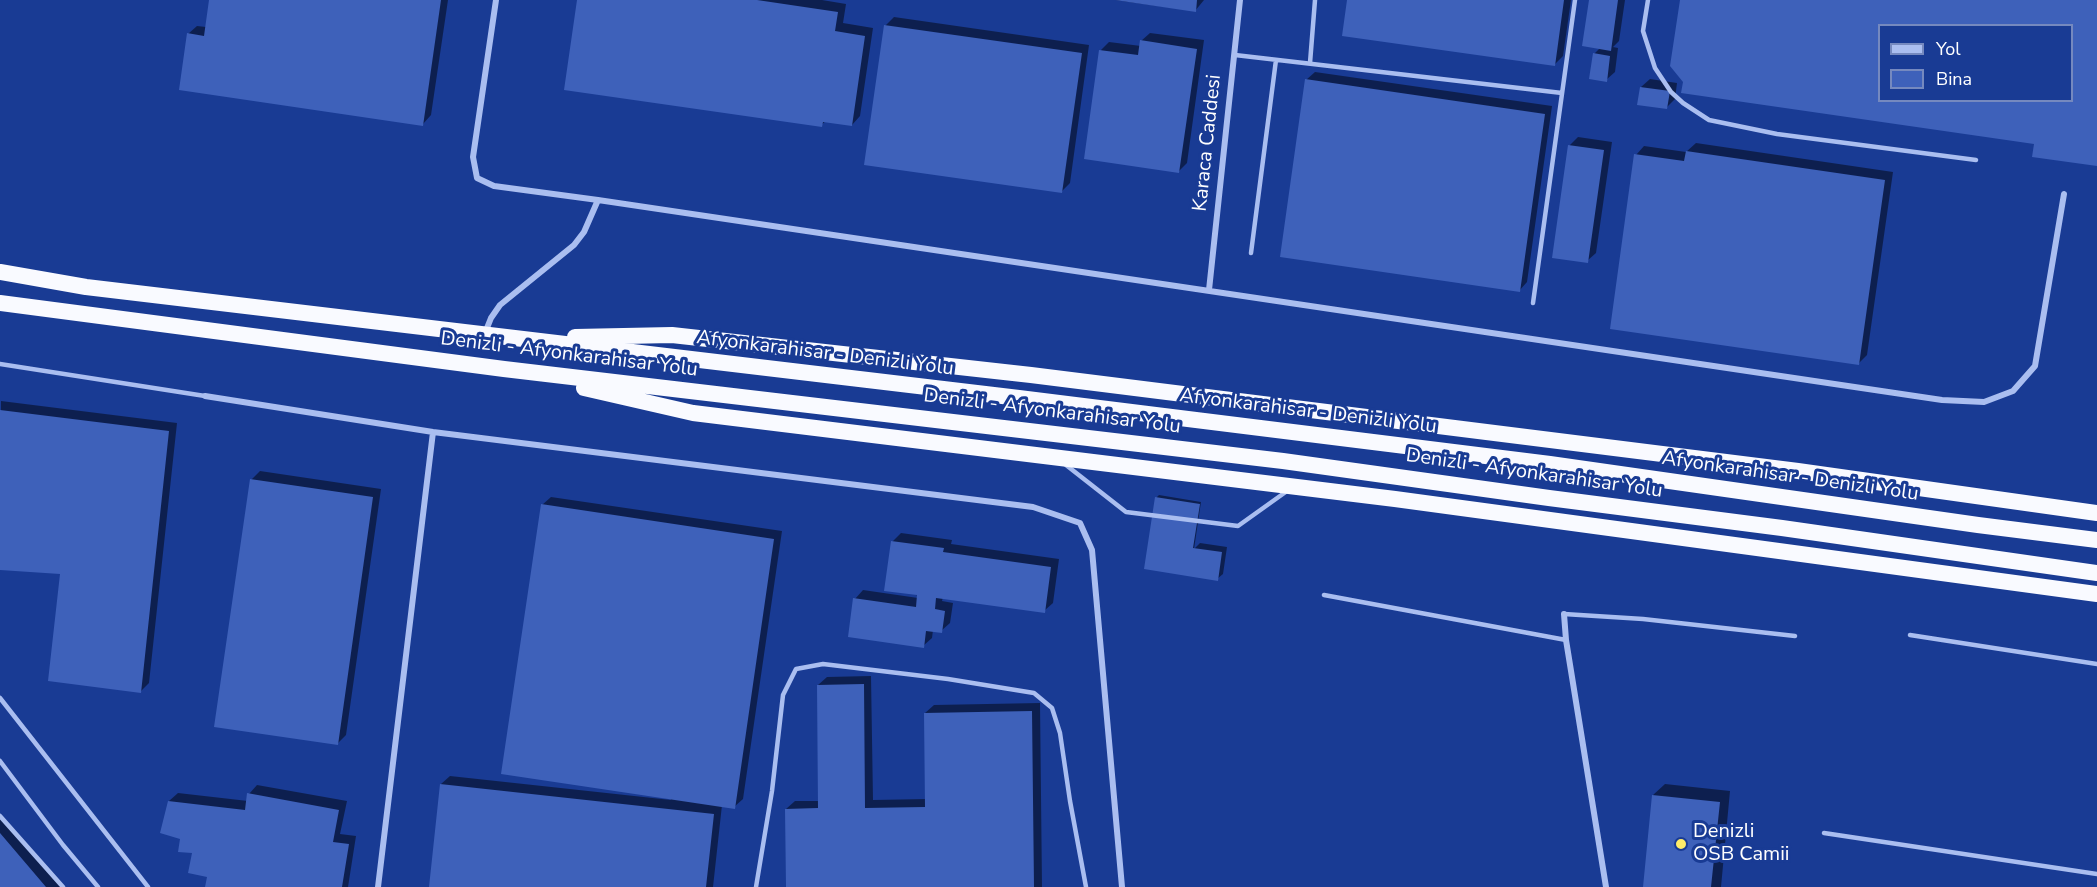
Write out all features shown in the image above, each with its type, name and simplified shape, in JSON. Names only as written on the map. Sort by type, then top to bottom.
[{"type":"highway","name":"Denizli - Afyonkarahisar Yolu","points":[[0,273],[86,287],[511,338]]},
{"type":"highway","name":"Denizli - Afyonkarahisar Yolu","points":[[0,303],[504,369],[1283,461],[1805,531],[2097,573]]},
{"type":"highway","points":[[511,338],[672,335],[1019,373],[1798,471],[2097,513]]},
{"type":"highway","name":"Afyonkarahisar - Denizli Yolu","points":[[511,338],[1550,464],[2097,540]]},
{"type":"highway","points":[[504,369],[693,413],[1293,487],[2097,594]]},
{"type":"street","points":[[496,0],[473,157],[477,178],[494,186],[1209,290],[1930,399],[1984,402],[2013,391],[2035,366],[2064,194]]},
{"type":"street","name":"Karaca Caddesi","points":[[1209,290],[1240,0]]},
{"type":"street","points":[[485,334],[491,318],[500,305],[574,245],[584,232],[598,200]]},
{"type":"street","points":[[205,396],[433,432],[1033,507],[1080,523],[1092,549],[1122,887]]},
{"type":"street","points":[[378,887],[433,432]]},
{"type":"street","points":[[1564,614],[1566,640],[1606,887]]},
{"type":"lane","points":[[1310,63],[1315,0]]},
{"type":"lane","points":[[1533,303],[1575,0]]},
{"type":"lane","points":[[1648,0],[1642,31],[1655,68],[1671,92],[1709,120],[1777,134],[1976,160]]},
{"type":"lane","points":[[1235,55],[1562,93]]},
{"type":"lane","points":[[1251,253],[1276,60]]},
{"type":"lane","points":[[0,364],[205,396]]},
{"type":"lane","points":[[1057,458],[1126,512],[1216,524],[1238,526],[1293,487]]},
{"type":"lane","points":[[1324,595],[1566,640]]},
{"type":"lane","points":[[1564,614],[1643,619],[1795,636]]},
{"type":"lane","points":[[1910,635],[2097,664]]},
{"type":"lane","points":[[756,887],[772,791],[783,695],[796,669],[823,664],[926,676],[1034,693],[1052,708],[1060,733],[1086,887]]},
{"type":"lane","points":[[0,698],[148,887]]},
{"type":"lane","points":[[0,761],[63,845],[98,887]]},
{"type":"lane","points":[[0,816],[63,887]]},
{"type":"lane","points":[[1824,833],[2097,874]]},
{"type":"building","points":[[209,0],[441,0],[423,126],[179,90],[187,33],[204,36]]},
{"type":"building","points":[[577,0],[757,0],[838,12],[835,31],[865,36],[852,126],[823,122],[822,127],[564,90]]},
{"type":"building","points":[[1115,0],[1197,0],[1196,12]]},
{"type":"building","points":[[1347,0],[1564,0],[1555,66],[1342,36]]},
{"type":"building","points":[[1589,0],[1618,0],[1611,51],[1582,46]]},
{"type":"building","points":[[1680,0],[2097,0],[2097,166],[2032,157],[2034,144],[1681,93],[1683,82],[1670,66]]},
{"type":"building","points":[[884,25],[1082,53],[1062,193],[864,165]]},
{"type":"building","points":[[1140,40],[1197,49],[1179,173],[1084,159],[1099,50],[1138,55]]},
{"type":"building","points":[[1593,53],[1610,56],[1607,82],[1589,79]]},
{"type":"building","points":[[1305,79],[1545,114],[1520,292],[1280,257]]},
{"type":"building","points":[[1640,87],[1670,91],[1667,109],[1637,105]]},
{"type":"building","points":[[1568,145],[1604,150],[1588,263],[1552,258]]},
{"type":"building","points":[[1686,151],[1885,180],[1859,365],[1610,329],[1634,154],[1684,161]]},
{"type":"building","points":[[0,410],[169,431],[141,693],[48,681],[60,574],[0,570]]},
{"type":"building","points":[[250,479],[373,497],[338,745],[214,727]]},
{"type":"building","points":[[1155,497],[1200,504],[1193,548],[1222,552],[1218,581],[1144,569]]},
{"type":"building","points":[[541,504],[774,539],[735,809],[501,774]]},
{"type":"building","points":[[891,541],[944,548],[943,552],[1051,567],[1045,613],[936,598],[935,609],[945,611],[942,633],[926,631],[924,648],[848,637],[853,598],[916,607],[917,595],[884,591]]},
{"type":"building","points":[[864,684],[865,808],[925,807],[924,713],[1032,711],[1034,887],[786,887],[785,809],[818,808],[817,685]]},
{"type":"building","points":[[440,784],[714,814],[706,887],[429,887]]},
{"type":"building","points":[[247,793],[339,810],[333,842],[349,844],[342,887],[205,887],[207,877],[188,873],[192,853],[178,852],[180,839],[160,833],[168,801],[245,810]]},
{"type":"building","name":"Denizli OSB Camii","points":[[1652,795],[1720,802],[1711,887],[1643,887]]},
{"type":"building","points":[[0,833],[46,887],[0,887]]},
{"type":"place","name":"Denizli OSB Camii","points":[[1681,844]]}]
